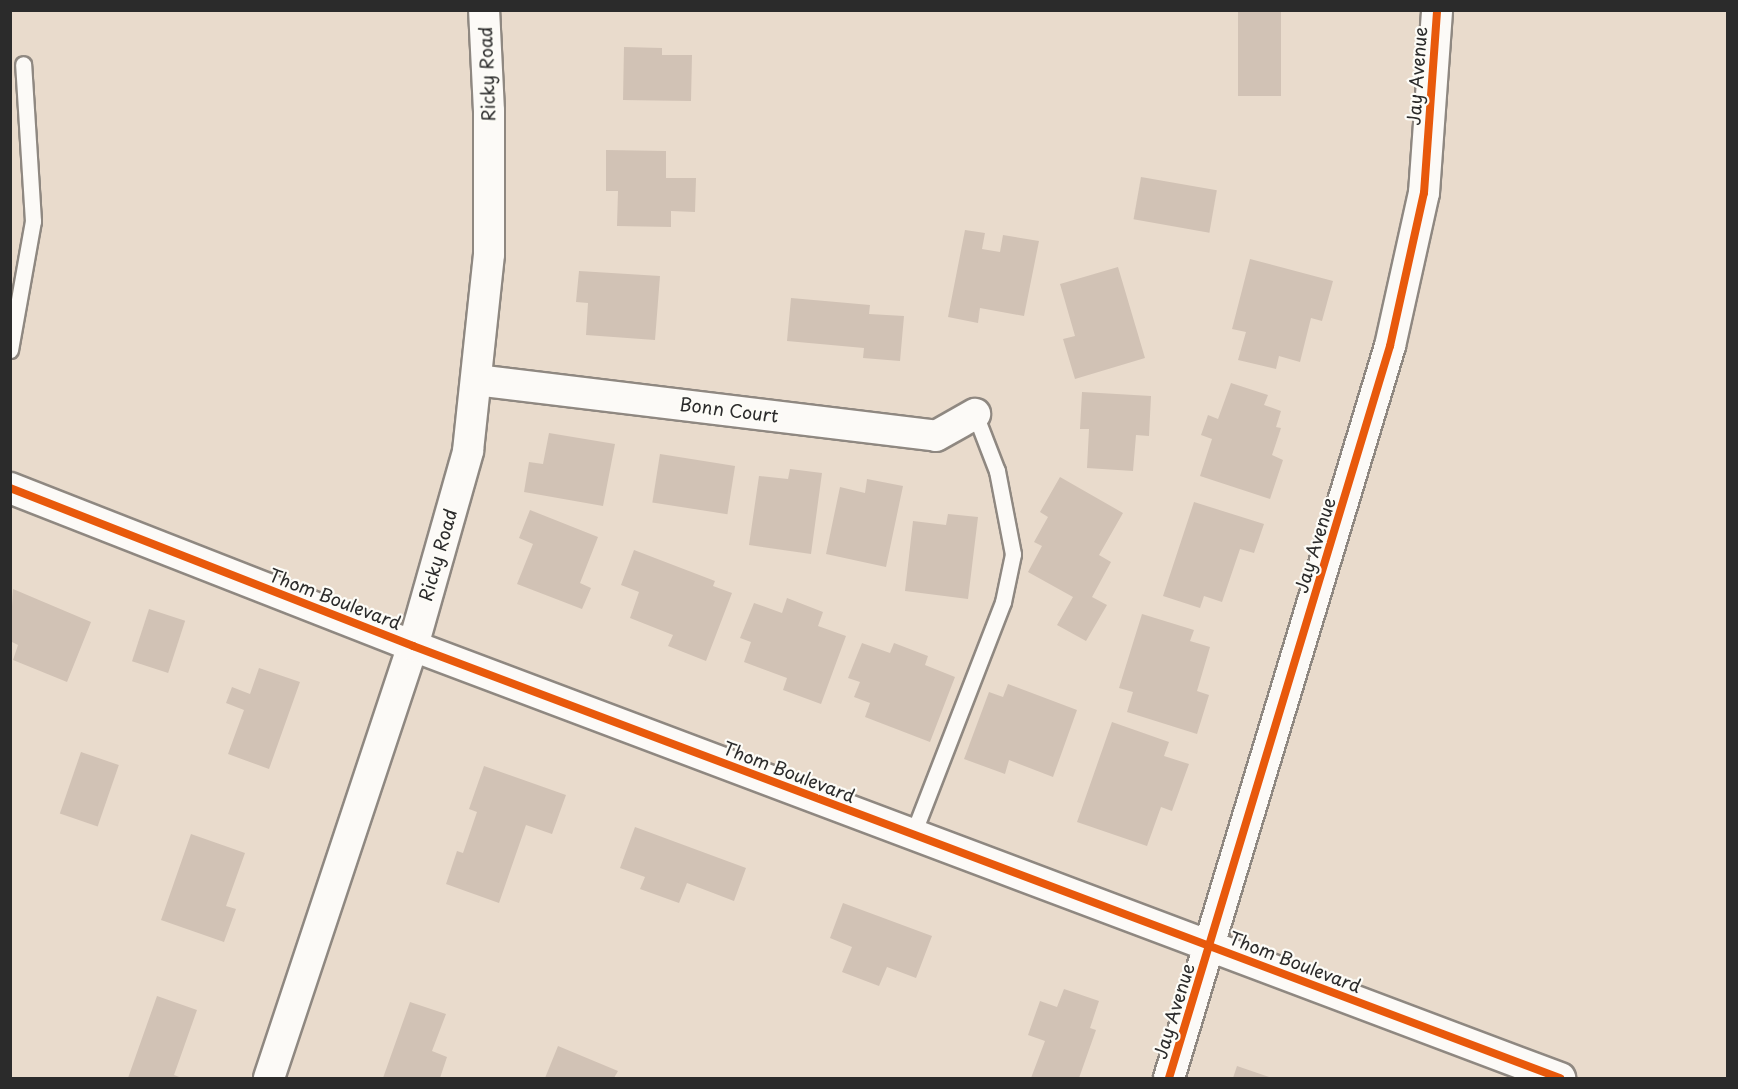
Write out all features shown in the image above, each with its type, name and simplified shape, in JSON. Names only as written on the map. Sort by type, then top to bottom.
[{"type":"street","name":"Ricky Road","points":[[269,1078],[412,646],[468,451],[489,254],[489,111],[484,10]]},
{"type":"street","name":"Jay Avenue","points":[[1169,1078],[1390,346],[1424,193],[1437,10]]},
{"type":"street","name":"Bonn Court","points":[[476,380],[936,436],[975,414]]},
{"type":"street","name":"Thom Boulevard","points":[[10,488],[412,646],[1560,1078]]},
{"type":"lane","points":[[10,350],[33,221],[23,64]]},
{"type":"lane","points":[[913,834],[1003,602],[1013,554],[997,471],[975,414]]},
{"type":"building","points":[[1238,10],[1281,10],[1281,96],[1238,96]]},
{"type":"building","points":[[624,47],[662,48],[662,55],[692,55],[691,101],[623,100]]},
{"type":"building","points":[[606,150],[666,151],[666,178],[696,178],[695,212],[671,211],[671,227],[617,226],[618,191],[606,191]]},
{"type":"building","points":[[1141,177],[1217,190],[1209,233],[1134,219]]},
{"type":"building","points":[[965,230],[985,233],[982,249],[1000,252],[1003,235],[1039,241],[1024,316],[980,308],[978,323],[948,317]]},
{"type":"building","points":[[1250,259],[1333,281],[1322,321],[1311,318],[1300,362],[1279,356],[1276,369],[1238,360],[1246,332],[1232,329]]},
{"type":"building","points":[[1118,267],[1145,358],[1075,379],[1063,339],[1075,336],[1060,284]]},
{"type":"building","points":[[579,271],[660,276],[655,340],[586,335],[588,303],[576,302]]},
{"type":"building","points":[[791,298],[870,305],[869,314],[904,316],[900,361],[863,358],[864,348],[787,341]]},
{"type":"building","points":[[1231,383],[1268,395],[1264,405],[1281,411],[1276,427],[1281,428],[1272,455],[1283,460],[1270,499],[1200,476],[1212,439],[1201,435],[1208,415],[1218,419]]},
{"type":"building","points":[[1082,392],[1151,396],[1149,436],[1136,435],[1133,471],[1087,468],[1089,429],[1080,429]]},
{"type":"building","points":[[549,433],[615,444],[603,506],[524,492],[529,462],[543,464]]},
{"type":"building","points":[[660,454],[735,466],[727,514],[652,502]]},
{"type":"building","points":[[790,469],[822,473],[811,554],[749,545],[759,476],[788,479]]},
{"type":"building","points":[[1060,477],[1123,513],[1099,555],[1111,562],[1092,597],[1107,605],[1086,641],[1057,625],[1073,597],[1028,572],[1042,546],[1034,542],[1048,517],[1040,512]]},
{"type":"building","points":[[867,479],[903,486],[886,567],[826,554],[840,487],[865,493]]},
{"type":"building","points":[[1194,502],[1264,524],[1254,553],[1240,549],[1222,602],[1204,596],[1200,608],[1163,596]]},
{"type":"building","points":[[530,510],[598,537],[580,583],[591,588],[582,609],[517,584],[533,544],[519,538]]},
{"type":"building","points":[[948,514],[978,517],[968,599],[905,591],[913,521],[946,525]]},
{"type":"building","points":[[634,550],[715,581],[713,586],[732,593],[706,661],[668,646],[673,635],[630,618],[639,592],[621,585]]},
{"type":"building","points":[[13,589],[91,622],[67,682],[13,660],[18,645],[10,641]]},
{"type":"building","points":[[787,598],[823,612],[818,626],[846,636],[821,704],[783,690],[787,678],[744,662],[751,642],[740,638],[754,603],[782,613]]},
{"type":"building","points":[[149,609],[185,621],[168,673],[132,661]]},
{"type":"building","points":[[1142,614],[1194,630],[1190,641],[1210,647],[1197,691],[1209,695],[1197,734],[1127,712],[1133,692],[1119,688]]},
{"type":"building","points":[[862,643],[890,653],[894,643],[928,656],[925,665],[955,677],[930,742],[865,717],[870,703],[854,697],[860,682],[848,678]]},
{"type":"building","points":[[259,668],[300,682],[269,769],[228,754],[244,710],[226,703],[232,687],[250,694]]},
{"type":"building","points":[[1008,684],[1077,710],[1053,777],[1009,760],[1005,774],[964,759],[989,692],[1003,697]]},
{"type":"building","points":[[1112,722],[1169,742],[1164,756],[1189,764],[1172,811],[1161,807],[1147,846],[1077,822]]},
{"type":"building","points":[[81,752],[119,765],[98,826],[60,813]]},
{"type":"building","points":[[484,766],[566,795],[552,834],[526,825],[499,903],[446,884],[457,851],[463,853],[477,812],[469,809]]},
{"type":"building","points":[[635,827],[746,868],[734,901],[687,883],[679,903],[640,889],[645,877],[620,868]]},
{"type":"building","points":[[191,834],[245,853],[226,906],[236,909],[224,942],[161,920]]},
{"type":"building","points":[[843,903],[932,936],[916,978],[887,967],[879,986],[842,972],[852,947],[830,938]]},
{"type":"building","points":[[1064,989],[1099,1001],[1090,1028],[1096,1030],[1079,1078],[1031,1078],[1045,1041],[1028,1035],[1040,1001],[1057,1007]]},
{"type":"building","points":[[157,996],[197,1010],[174,1075],[182,1078],[128,1078]]},
{"type":"building","points":[[410,1002],[446,1014],[432,1051],[447,1057],[440,1078],[383,1078]]},
{"type":"building","points":[[558,1046],[618,1071],[614,1078],[545,1078]]},
{"type":"building","points":[[1237,1066],[1272,1078],[1233,1078]]},
{"type":"cycle path","points":[[1169,1078],[1390,346],[1424,193],[1437,10]]},
{"type":"cycle path","points":[[10,488],[413,646],[1560,1078]]}]
